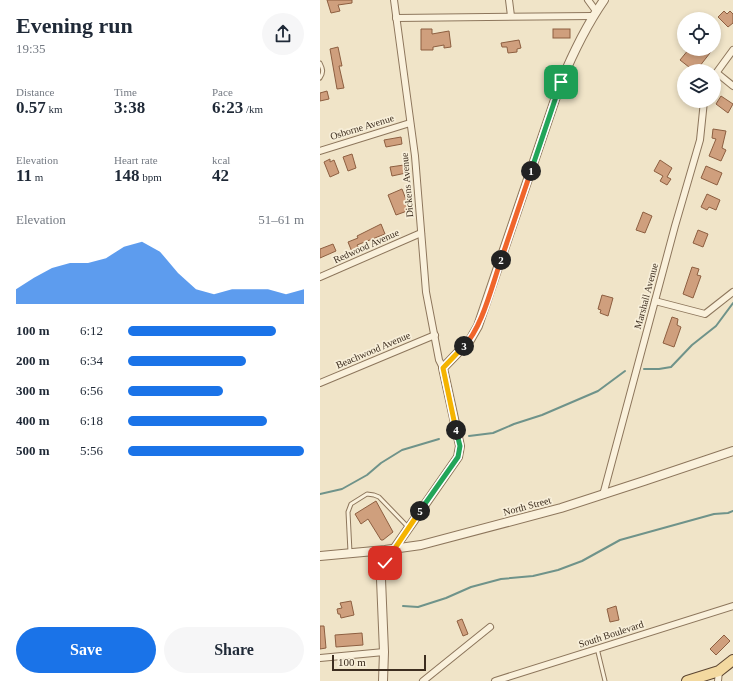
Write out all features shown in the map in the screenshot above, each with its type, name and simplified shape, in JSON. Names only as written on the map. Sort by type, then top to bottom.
[{"type":"main road","points":[[687,681],[718,676],[733,660]]},
{"type":"street","name":"Dickens Avenue","points":[[394,0],[415,156],[426,292],[439,360],[443,368]]},
{"type":"street","points":[[510,0],[511,16]]},
{"type":"street","points":[[588,0],[595,13]]},
{"type":"street","points":[[383,681],[384,652],[381,579],[385,563],[458,457],[460,446],[443,368],[470,340],[478,326],[561,82],[569,63],[595,13],[604,0]]},
{"type":"street","points":[[396,18],[595,13]]},
{"type":"street","points":[[721,66],[733,50]]},
{"type":"street","points":[[721,78],[733,86]]},
{"type":"street","name":"Marshall Avenue","points":[[603,495],[700,140],[703,108]]},
{"type":"street","name":"Osborne Avenue","points":[[320,151],[410,124]]},
{"type":"street","name":"Redwood Avenue","points":[[320,277],[421,233]]},
{"type":"street","points":[[655,301],[705,314],[733,292]]},
{"type":"street","name":"Beachwood Avenue","points":[[320,383],[435,335]]},
{"type":"street","name":"North Street","points":[[320,556],[421,545],[561,508],[733,450]]},
{"type":"street","name":"South Boulevard","points":[[495,681],[733,606]]},
{"type":"street","points":[[423,681],[490,627]]},
{"type":"street","points":[[320,658],[384,652]]},
{"type":"lane","points":[[320,63],[323,68],[323,72],[320,78]]},
{"type":"lane","points":[[350,553],[348,512],[350,504],[366,494],[374,495],[380,498],[408,528]]},
{"type":"lane","points":[[597,648],[605,681]]},
{"type":"building","points":[[327,0],[352,0],[352,3],[338,5],[340,11],[331,13]]},
{"type":"building","points":[[724,11],[727,14],[730,11],[733,14],[733,23],[728,27],[721,20],[721,14]]},
{"type":"building","points":[[421,29],[432,29],[432,34],[449,31],[451,47],[444,48],[444,45],[433,47],[433,50],[421,50]]},
{"type":"building","points":[[553,29],[570,29],[570,38],[553,38]]},
{"type":"building","points":[[519,40],[521,48],[517,49],[517,52],[508,53],[507,47],[502,47],[501,43]]},
{"type":"building","points":[[338,47],[342,66],[339,66],[344,88],[337,89],[330,49]]},
{"type":"building","points":[[683,56],[708,56],[701,64],[685,64],[680,60]]},
{"type":"building","points":[[327,91],[329,99],[320,101],[320,93]]},
{"type":"building","points":[[721,96],[733,104],[728,113],[721,108]]},
{"type":"building","points":[[713,129],[726,131],[722,148],[726,150],[721,161],[709,156],[716,139],[712,138]]},
{"type":"building","points":[[401,137],[402,144],[386,147],[384,140]]},
{"type":"building","points":[[352,154],[356,168],[348,171],[343,157]]},
{"type":"building","points":[[330,159],[330,162],[334,160],[339,173],[330,177],[324,162]]},
{"type":"building","points":[[660,160],[672,168],[667,177],[671,179],[667,185],[660,181],[663,176],[654,171]]},
{"type":"building","points":[[404,165],[406,173],[392,176],[390,167]]},
{"type":"building","points":[[706,166],[722,173],[717,185],[701,178]]},
{"type":"building","points":[[402,189],[410,210],[396,215],[388,195]]},
{"type":"building","points":[[707,194],[720,200],[716,210],[709,207],[707,210],[701,207]]},
{"type":"building","points":[[643,212],[652,216],[645,233],[636,230]]},
{"type":"building","points":[[381,224],[385,234],[357,245],[359,249],[352,252],[348,242],[358,238],[357,236]]},
{"type":"building","points":[[698,230],[708,234],[703,247],[693,243]]},
{"type":"building","points":[[333,244],[336,251],[320,258],[320,249]]},
{"type":"building","points":[[692,267],[699,269],[697,275],[701,276],[693,298],[683,294]]},
{"type":"building","points":[[602,295],[613,298],[608,316],[600,313],[601,310],[598,309]]},
{"type":"building","points":[[672,317],[678,319],[677,325],[681,327],[674,347],[663,343]]},
{"type":"building","points":[[376,501],[393,532],[383,540],[381,540],[368,519],[361,524],[355,514]]},
{"type":"building","points":[[351,601],[354,615],[341,618],[337,609],[342,608],[340,603]]},
{"type":"building","points":[[616,606],[619,620],[610,622],[607,609]]},
{"type":"building","points":[[462,619],[468,634],[463,636],[457,621]]},
{"type":"building","points":[[320,626],[324,626],[326,648],[320,649]]},
{"type":"building","points":[[362,633],[363,645],[336,647],[335,635]]},
{"type":"building","points":[[724,635],[730,641],[716,655],[710,649]]},
{"type":"waterway","points":[[644,369],[671,367],[692,345],[716,326],[733,303]]},
{"type":"waterway","points":[[469,436],[493,433],[514,424],[542,415],[598,391],[625,371]]},
{"type":"waterway","points":[[320,494],[342,489],[367,475],[381,463],[402,450],[439,439]]},
{"type":"waterway","points":[[403,606],[418,607],[446,598],[471,587],[501,579],[533,576],[558,570],[582,561],[620,540],[714,514],[733,511]]},
{"type":"route","points":[[385,563],[458,457],[460,446],[443,368],[470,340],[478,326],[561,82]]}]
